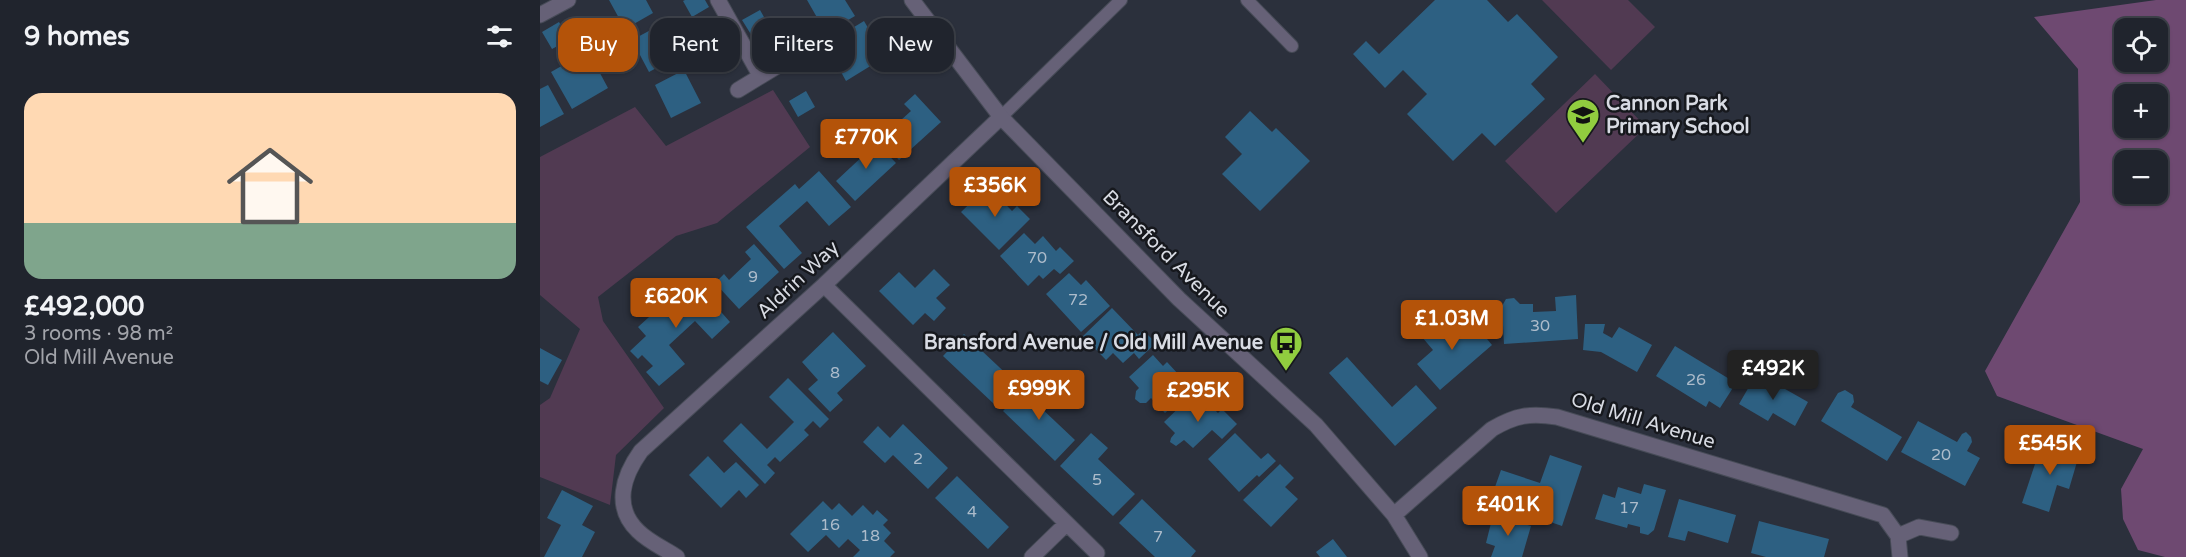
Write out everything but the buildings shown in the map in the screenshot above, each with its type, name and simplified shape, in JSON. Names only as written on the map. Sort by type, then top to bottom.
[{"type":"street","points":[[540,15],[568,0]]},
{"type":"street","points":[[718,0],[760,75]]},
{"type":"street","name":"Bransford Avenue","points":[[912,0],[1001,117],[1179,299],[1316,425],[1394,515],[1420,557]]},
{"type":"street","points":[[738,90],[766,72]]},
{"type":"street","name":"Aldrin Way","points":[[677,557],[638,531],[626,514],[622,495],[630,467],[641,451],[824,285],[1001,117]]},
{"type":"street","points":[[824,285],[1097,553]]},
{"type":"street","name":"Old Mill Avenue","points":[[1394,515],[1492,429],[1510,419],[1535,413],[1557,417],[1883,515],[1898,536]]},
{"type":"street","points":[[1032,557],[1066,524]]},
{"type":"street","points":[[1900,557],[1898,536],[1919,527],[1951,533]]},
{"type":"lane","points":[[1001,117],[1120,0]]},
{"type":"lane","points":[[1247,0],[1292,46]]},
{"type":"shaded area","points":[[1542,0],[1628,0],[1655,27],[1611,70]]},
{"type":"shaded area","points":[[2156,0],[2186,0],[2186,557],[2165,557],[2138,550],[2123,519],[2121,489],[2143,449],[1997,396],[1985,371],[2080,202],[2078,69],[2034,17]]},
{"type":"shaded area","points":[[1595,74],[1646,127],[1556,213],[1505,161]]},
{"type":"shaded area","points":[[773,90],[810,147],[717,223],[676,236],[598,297],[603,321],[664,408],[616,455],[610,505],[540,477],[540,405],[550,398],[580,329],[540,295],[540,157],[635,107],[666,146]]},
{"type":"place","name":"Cannon Park Primary School","points":[[1583,144]]},
{"type":"place","name":"Bransford Avenue / Old Mill Avenue","points":[[1286,372]]}]
